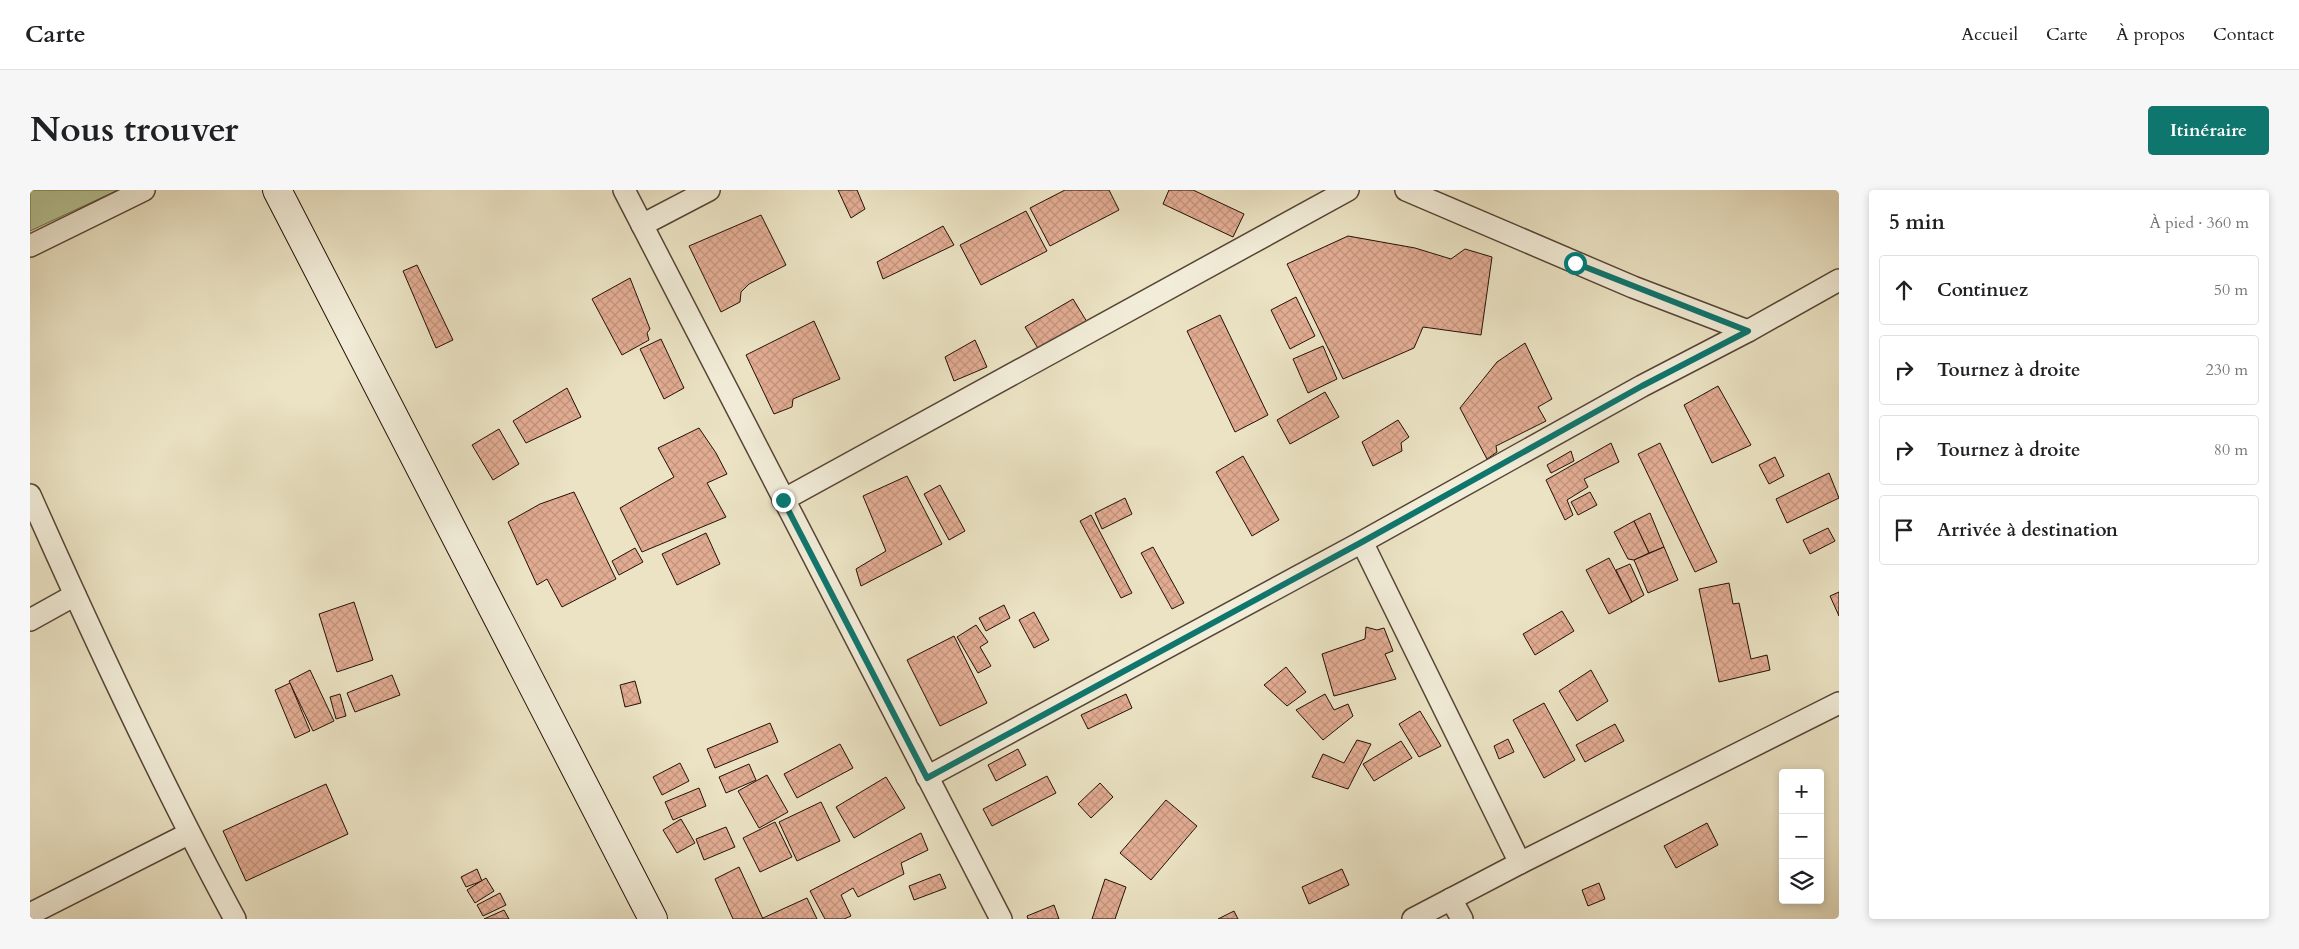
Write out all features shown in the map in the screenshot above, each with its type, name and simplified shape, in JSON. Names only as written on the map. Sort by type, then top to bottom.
[{"type":"street","points":[[30,246],[144,190]]},
{"type":"street","points":[[277,190],[653,919]]},
{"type":"street","points":[[624,190],[1001,919]]},
{"type":"street","points":[[642,225],[709,190]]},
{"type":"street","points":[[783,500],[1348,190]]},
{"type":"street","points":[[1406,190],[1633,287],[1748,331]]},
{"type":"street","points":[[927,778],[1839,280]]},
{"type":"street","points":[[30,495],[188,834],[235,919]]},
{"type":"street","points":[[1362,542],[1520,863]]},
{"type":"street","points":[[30,620],[75,595]]},
{"type":"street","points":[[1413,919],[1520,863],[1839,703]]},
{"type":"street","points":[[30,914],[188,834]]},
{"type":"street","points":[[1451,899],[1462,919]]},
{"type":"green space","points":[[30,190],[118,190],[30,231]]},
{"type":"building","points":[[838,190],[857,190],[865,209],[851,218]]},
{"type":"building","points":[[1065,190],[1109,190],[1119,210],[1050,246],[1030,208]]},
{"type":"building","points":[[1169,190],[1193,190],[1244,214],[1233,237],[1163,204]]},
{"type":"building","points":[[1026,211],[1047,251],[981,285],[960,245]]},
{"type":"building","points":[[761,215],[786,265],[749,284],[741,292],[740,302],[721,312],[689,246]]},
{"type":"building","points":[[943,226],[954,245],[883,279],[877,262]]},
{"type":"building","points":[[1348,236],[1415,248],[1451,259],[1465,249],[1492,257],[1481,335],[1423,327],[1414,348],[1343,379],[1287,264]]},
{"type":"building","points":[[417,265],[453,340],[436,348],[403,271]]},
{"type":"building","points":[[630,278],[650,329],[647,333],[649,340],[622,355],[592,299]]},
{"type":"building","points":[[1296,297],[1315,336],[1290,349],[1271,310]]},
{"type":"building","points":[[1073,299],[1087,322],[1039,350],[1025,327]]},
{"type":"building","points":[[1220,315],[1268,415],[1235,432],[1187,331]]},
{"type":"building","points":[[814,321],[840,379],[793,399],[792,407],[774,414],[746,355]]},
{"type":"building","points":[[661,339],[684,388],[664,399],[640,349]]},
{"type":"building","points":[[975,340],[987,367],[954,381],[945,357]]},
{"type":"building","points":[[1525,343],[1552,399],[1538,407],[1546,421],[1496,446],[1497,452],[1487,459],[1460,408],[1497,362]]},
{"type":"building","points":[[1323,346],[1337,379],[1308,393],[1293,359]]},
{"type":"building","points":[[1718,386],[1751,445],[1712,463],[1684,405]]},
{"type":"building","points":[[567,388],[581,417],[526,443],[513,421]]},
{"type":"building","points":[[1325,392],[1339,417],[1290,444],[1277,420]]},
{"type":"building","points":[[1398,420],[1409,437],[1401,443],[1402,451],[1373,466],[1362,442]]},
{"type":"building","points":[[699,428],[716,453],[727,474],[707,483],[726,517],[642,552],[620,508],[674,477],[658,448]]},
{"type":"building","points":[[499,429],[519,464],[493,480],[472,445]]},
{"type":"building","points":[[1611,443],[1619,462],[1584,479],[1588,487],[1567,500],[1573,515],[1565,520],[1546,480]]},
{"type":"building","points":[[1660,443],[1717,562],[1695,572],[1638,454]]},
{"type":"building","points":[[1571,451],[1574,461],[1551,473],[1547,465]]},
{"type":"building","points":[[1243,456],[1279,520],[1252,536],[1216,472]]},
{"type":"building","points":[[1775,457],[1784,476],[1769,484],[1759,465]]},
{"type":"building","points":[[1829,473],[1839,498],[1787,523],[1776,499]]},
{"type":"building","points":[[907,476],[942,544],[861,586],[856,569],[886,551],[863,496]]},
{"type":"building","points":[[940,485],[965,531],[949,540],[924,494]]},
{"type":"building","points":[[574,492],[616,579],[562,607],[547,579],[537,585],[508,522],[540,504]]},
{"type":"building","points":[[1590,492],[1597,505],[1578,515],[1571,502]]},
{"type":"building","points":[[1125,498],[1132,514],[1102,529],[1095,513]]},
{"type":"building","points":[[1650,513],[1664,547],[1649,553],[1634,521]]},
{"type":"building","points":[[1091,515],[1132,593],[1121,598],[1080,521]]},
{"type":"building","points":[[1634,521],[1649,553],[1634,560],[1628,559],[1614,532]]},
{"type":"building","points":[[1828,528],[1835,541],[1810,554],[1803,540]]},
{"type":"building","points":[[706,533],[720,564],[677,585],[662,554]]},
{"type":"building","points":[[1153,547],[1184,603],[1172,609],[1141,553]]},
{"type":"building","points":[[1664,547],[1678,580],[1648,593],[1634,560]]},
{"type":"building","points":[[635,548],[643,562],[619,575],[612,561]]},
{"type":"building","points":[[1609,558],[1632,602],[1609,614],[1586,570]]},
{"type":"building","points":[[1630,564],[1644,595],[1632,602],[1616,570]]},
{"type":"building","points":[[1729,583],[1733,604],[1739,603],[1751,659],[1767,655],[1770,670],[1719,682],[1699,589]]},
{"type":"building","points":[[1839,592],[1839,616],[1830,596]]},
{"type":"building","points":[[354,602],[373,660],[337,672],[319,614]]},
{"type":"building","points":[[1004,605],[1010,618],[986,631],[979,618]]},
{"type":"building","points":[[1562,611],[1574,631],[1535,655],[1523,634]]},
{"type":"building","points":[[1034,612],[1049,640],[1034,648],[1019,620]]},
{"type":"building","points":[[976,625],[988,642],[980,647],[991,666],[978,673],[957,637]]},
{"type":"building","points":[[1366,627],[1377,630],[1384,628],[1393,651],[1385,654],[1396,679],[1334,696],[1322,654],[1365,639]]},
{"type":"building","points":[[954,636],[987,703],[940,726],[907,660]]},
{"type":"building","points":[[1286,667],[1306,692],[1287,706],[1264,685]]},
{"type":"building","points":[[310,670],[334,721],[313,731],[289,681]]},
{"type":"building","points":[[1591,670],[1608,701],[1577,721],[1559,691]]},
{"type":"building","points":[[392,675],[400,695],[355,712],[347,693]]},
{"type":"building","points":[[635,681],[641,703],[625,707],[620,685]]},
{"type":"building","points":[[290,683],[310,731],[295,738],[275,690]]},
{"type":"building","points":[[340,694],[346,716],[336,719],[330,697]]},
{"type":"building","points":[[1126,694],[1132,708],[1088,729],[1081,715]]},
{"type":"building","points":[[1325,694],[1334,710],[1348,704],[1353,716],[1323,740],[1296,710]]},
{"type":"building","points":[[1544,703],[1575,760],[1544,778],[1513,720]]},
{"type":"building","points":[[1420,711],[1441,746],[1419,757],[1399,724]]},
{"type":"building","points":[[770,723],[778,742],[715,768],[707,749]]},
{"type":"building","points":[[1615,724],[1624,741],[1585,762],[1576,745]]},
{"type":"building","points":[[1508,739],[1514,752],[1499,759],[1494,746]]},
{"type":"building","points":[[1357,740],[1371,744],[1348,789],[1312,777],[1323,754],[1344,763]]},
{"type":"building","points":[[1401,741],[1412,758],[1374,781],[1363,764]]},
{"type":"building","points":[[840,744],[853,768],[797,798],[784,774]]},
{"type":"building","points":[[1018,749],[1026,765],[996,781],[988,765]]},
{"type":"building","points":[[680,763],[689,781],[662,795],[653,777]]},
{"type":"building","points":[[749,764],[756,780],[726,793],[719,777]]},
{"type":"building","points":[[767,775],[788,812],[759,828],[738,791]]},
{"type":"building","points":[[1047,776],[1056,793],[992,826],[983,809]]},
{"type":"building","points":[[886,777],[905,808],[854,838],[836,807]]},
{"type":"building","points":[[1100,783],[1113,797],[1091,818],[1078,804]]},
{"type":"building","points":[[326,784],[348,834],[246,881],[223,831]]},
{"type":"building","points":[[699,788],[706,806],[673,820],[665,802]]},
{"type":"building","points":[[1166,800],[1197,826],[1151,880],[1120,853]]},
{"type":"building","points":[[821,802],[840,841],[797,861],[779,822]]},
{"type":"building","points":[[681,819],[695,843],[677,853],[663,830]]},
{"type":"building","points":[[775,822],[792,857],[760,872],[743,838]]},
{"type":"building","points":[[1707,823],[1718,845],[1676,868],[1664,846]]},
{"type":"building","points":[[726,827],[735,847],[704,860],[696,839]]},
{"type":"building","points":[[921,833],[928,850],[901,863],[904,874],[858,897],[853,888],[841,895],[851,916],[844,919],[825,919],[810,891]]},
{"type":"building","points":[[739,867],[763,919],[733,919],[715,879]]},
{"type":"building","points":[[477,869],[482,881],[466,887],[461,877]]},
{"type":"building","points":[[1342,869],[1349,885],[1309,904],[1302,887]]},
{"type":"building","points":[[940,874],[946,888],[914,900],[909,886]]},
{"type":"building","points":[[486,878],[494,891],[475,903],[467,890]]},
{"type":"building","points":[[1105,879],[1126,887],[1115,919],[1092,919]]},
{"type":"building","points":[[1599,883],[1605,899],[1588,906],[1582,890]]},
{"type":"building","points":[[500,893],[506,905],[483,916],[477,905]]},
{"type":"building","points":[[807,898],[817,919],[763,919],[763,918]]},
{"type":"building","points":[[1054,905],[1059,919],[1028,919],[1027,916]]},
{"type":"building","points":[[504,910],[509,919],[484,919]]},
{"type":"building","points":[[1234,911],[1238,919],[1218,919]]},
{"type":"route","points":[[783,500],[927,778],[1362,542],[1642,386],[1748,331],[1575,263]]}]
